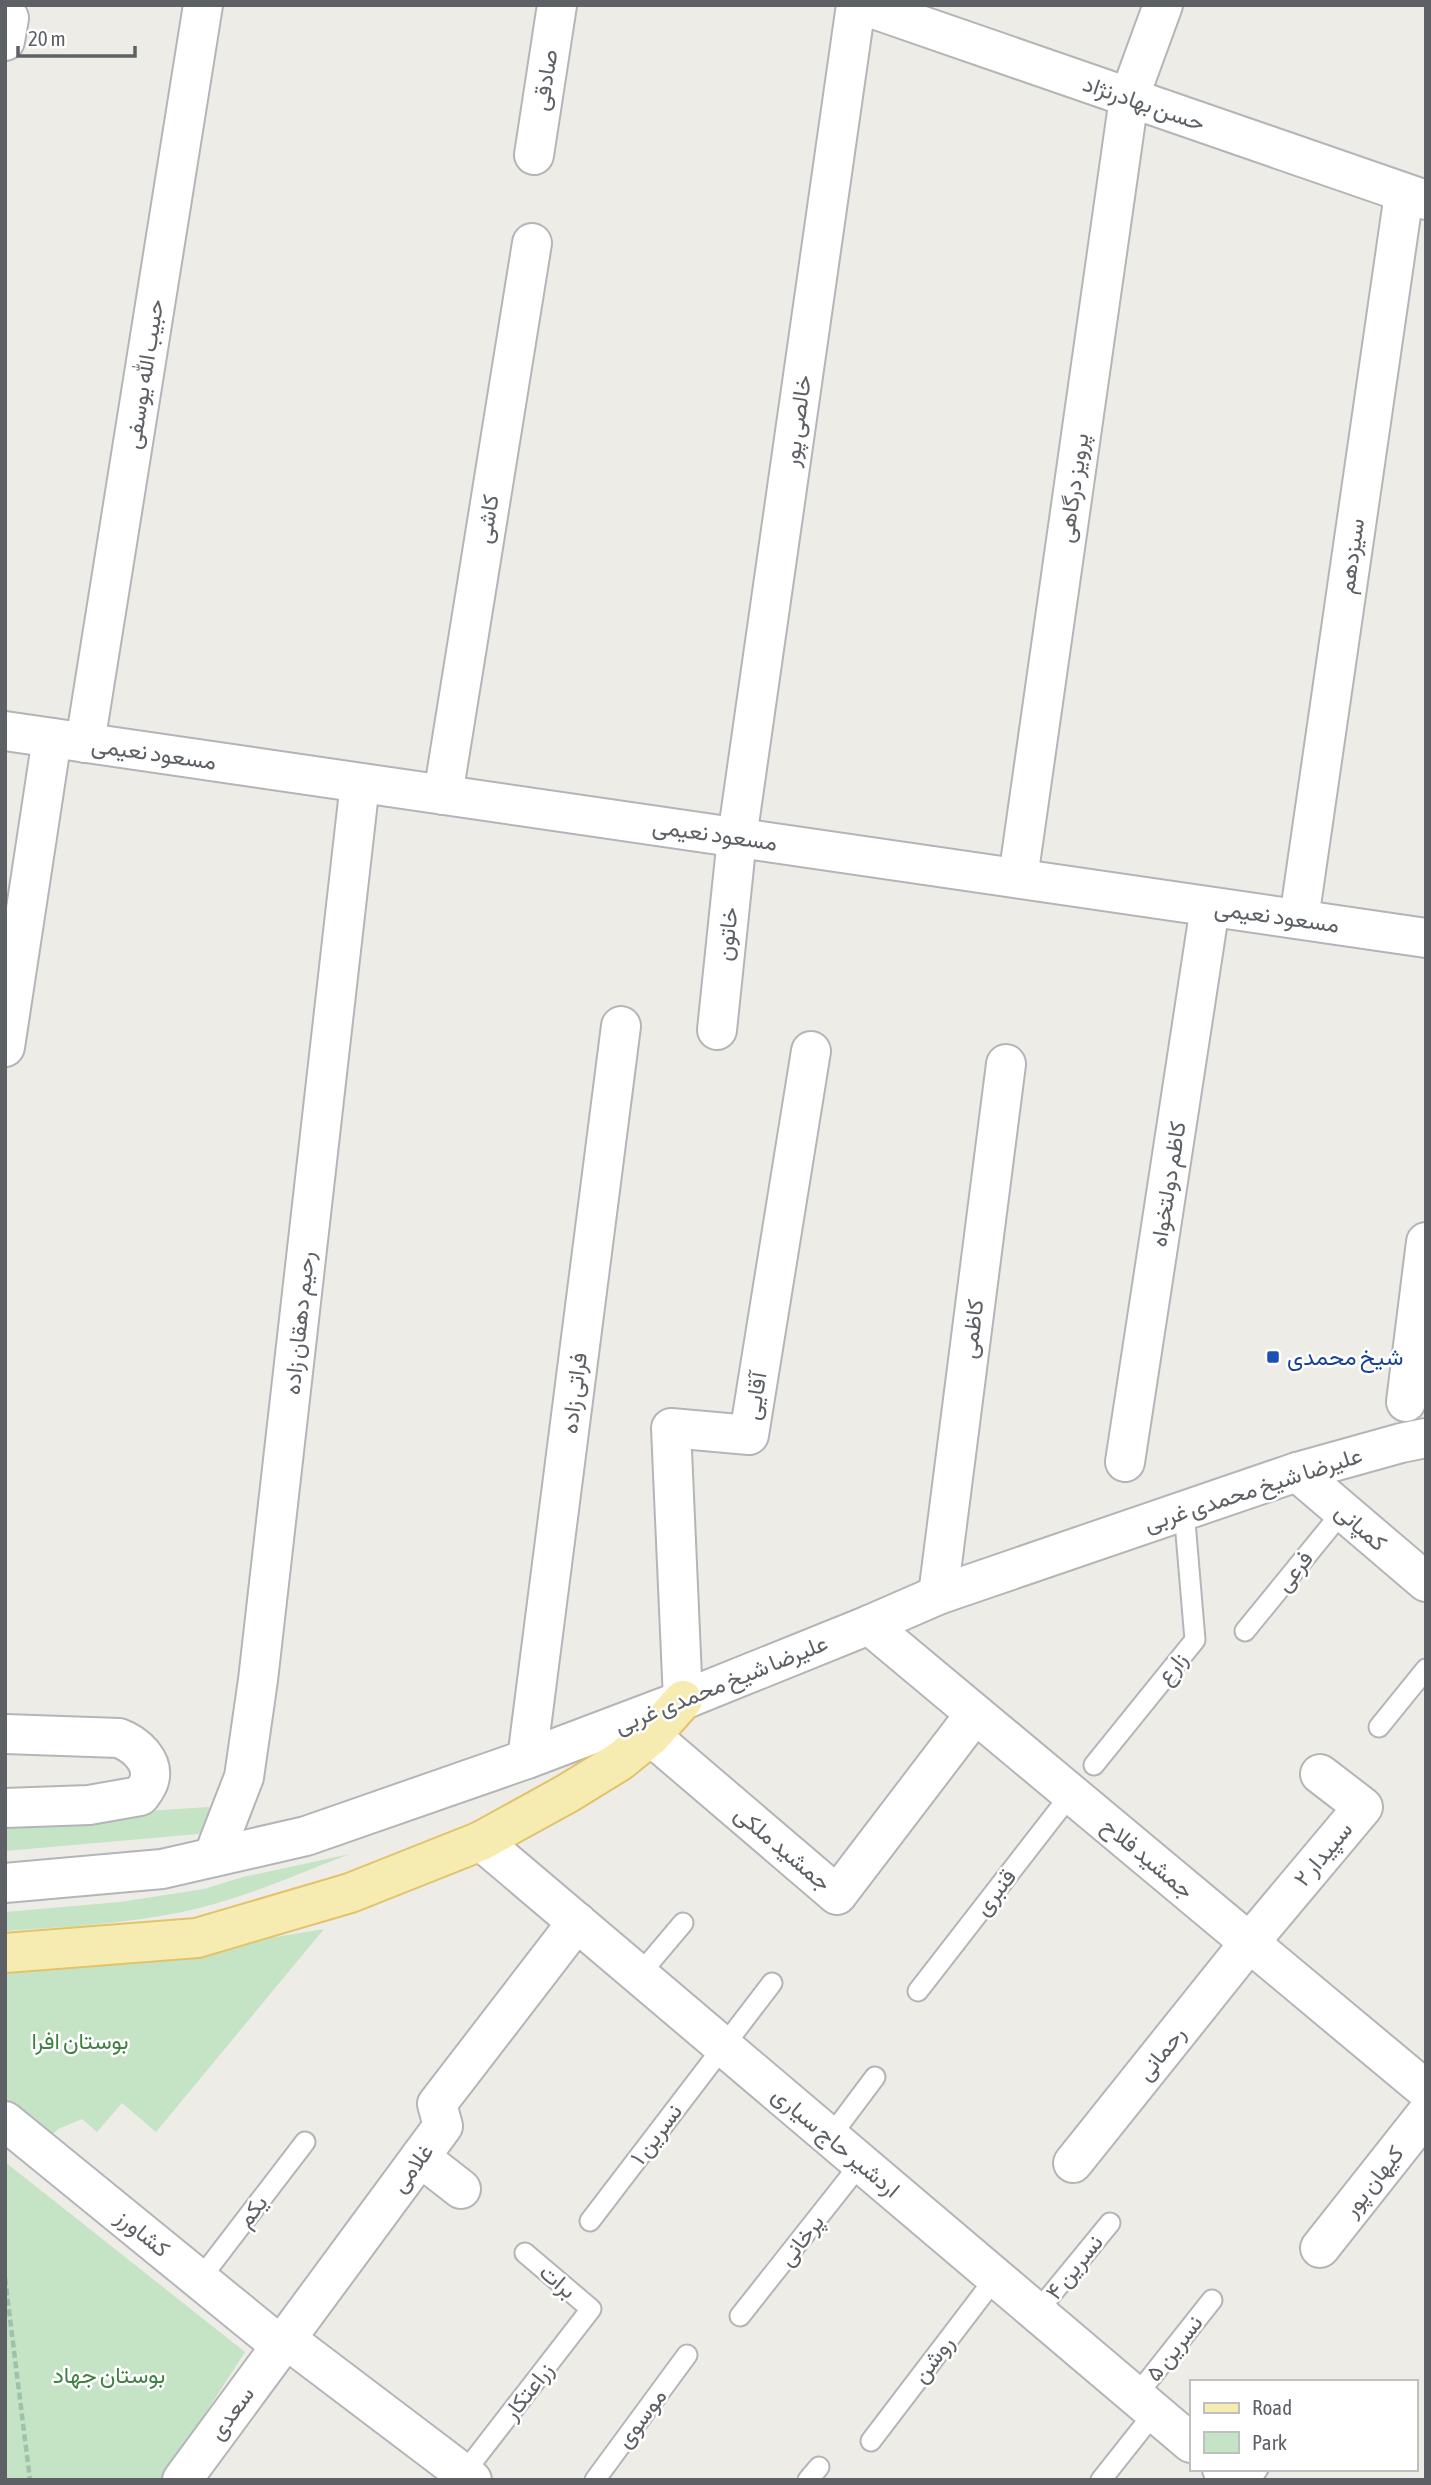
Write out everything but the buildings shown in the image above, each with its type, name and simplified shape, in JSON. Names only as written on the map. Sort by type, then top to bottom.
[{"type":"main road","points":[[5,1953],[197,1938],[350,1893],[481,1841],[568,1793],[620,1761],[651,1736],[683,1700]]},
{"type":"street","name":"حبیب الله یوسفی","points":[[5,1047],[68,741],[203,5]]},
{"type":"street","name":"صادقی","points":[[534,155],[557,5]]},
{"type":"street","name":"حسن بهادرنژاد","points":[[859,5],[1415,197]]},
{"type":"street","name":"خالصی پور","points":[[737,838],[859,5]]},
{"type":"street","name":"پرویز درگاهی","points":[[1018,878],[1129,98],[1163,5]]},
{"type":"street","name":"سیزدهم","points":[[1299,919],[1415,197]]},
{"type":"street","name":"کاشی","points":[[443,795],[533,243]]},
{"type":"street","name":"مسعود نعیمی","points":[[5,731],[1426,938]]},
{"type":"street","name":"رحیم دهقان زاده","points":[[213,1857],[244,1777],[258,1680],[360,783]]},
{"type":"street","name":"خاتون","points":[[717,1030],[737,838]]},
{"type":"street","name":"کاظم دولتخواه","points":[[1125,1462],[1210,906]]},
{"type":"street","name":"فراتی زاده","points":[[527,1759],[621,1026]]},
{"type":"street","name":"آقایی","points":[[683,1700],[671,1428],[749,1435],[811,1051]]},
{"type":"street","name":"کاظمی","points":[[938,1595],[1006,1064]]},
{"type":"street","points":[[1405,1402],[1426,1242]]},
{"type":"street","name":"علیرضا شیخ محمدی غربی","points":[[5,1884],[162,1869],[306,1836],[527,1759],[683,1700],[938,1595],[1297,1472],[1426,1438]]},
{"type":"street","name":"کمپانی","points":[[1297,1472],[1426,1582]]},
{"type":"street","name":"جمشید فلاح","points":[[869,1625],[975,1714],[1083,1780],[1249,1943],[1426,2090]]},
{"type":"street","name":"جمشید ملکی","points":[[651,1736],[837,1895],[975,1714]]},
{"type":"street","points":[[5,1734],[119,1738],[132,1743],[150,1767],[149,1781],[140,1796],[89,1805],[5,1808]]},
{"type":"street","name":"سپیدار ۲","points":[[1249,1943],[1363,1807],[1320,1774]]},
{"type":"street","name":"اردشیر حاج سیاری","points":[[481,1841],[1190,2442]]},
{"type":"street","name":"غلامی","points":[[283,2342],[443,2126],[437,2104],[577,1922]]},
{"type":"street","name":"رحمانی","points":[[1073,2163],[1249,1943]]},
{"type":"street","name":"کیهان پور","points":[[1320,2248],[1426,2114]]},
{"type":"street","name":"کشاورز","points":[[5,2121],[200,2279],[468,2477]]},
{"type":"street","points":[[420,2157],[461,2189]]},
{"type":"street","name":"سعدی","points":[[182,2480],[283,2342]]},
{"type":"lane","name":"زارع","points":[[1083,1780],[1195,1640],[1184,1510]]},
{"type":"lane","name":"فرعی","points":[[1245,1631],[1343,1511]]},
{"type":"lane","points":[[1379,1727],[1426,1669]]},
{"type":"lane","name":"قنبری","points":[[918,1991],[1083,1780]]},
{"type":"lane","points":[[639,1975],[683,1923]]},
{"type":"lane","name":"نسرین ۱","points":[[590,2221],[772,1983]]},
{"type":"lane","points":[[830,2137],[875,2077]]},
{"type":"lane","name":"یکم","points":[[200,2279],[305,2142]]},
{"type":"lane","name":"پرخانی","points":[[740,2316],[861,2163]]},
{"type":"lane","name":"نسرین ۴","points":[[1037,2312],[1110,2223]]},
{"type":"lane","name":"برات","points":[[525,2253],[591,2309]]},
{"type":"lane","name":"روشن","points":[[871,2441],[996,2277]]},
{"type":"lane","name":"نسرین ۵","points":[[1101,2480],[1212,2300]]},
{"type":"lane","name":"زراعتکار","points":[[468,2477],[591,2309]]},
{"type":"lane","name":"موسوی","points":[[595,2480],[687,2356]]},
{"type":"path","points":[[5,2278],[30,2480]]},
{"type":"green space","points":[[209,1807],[215,1817],[211,1827],[198,1834],[5,1851],[5,1820]]},
{"type":"green space","points":[[350,1854],[246,1894],[182,1912],[116,1922],[5,1931],[5,1912],[120,1902],[204,1889],[243,1877]]},
{"type":"green space","name":"بوستان افرا","points":[[324,1929],[156,2132],[122,2103],[97,2132],[82,2119],[58,2129],[45,2142],[5,2108],[5,1972],[107,1965]]},
{"type":"green space","name":"بوستان جهاد","points":[[5,2162],[245,2352],[162,2480],[5,2480]]},
{"type":"place","name":"شیخ محمدی","points":[[1273,1357]]}]
